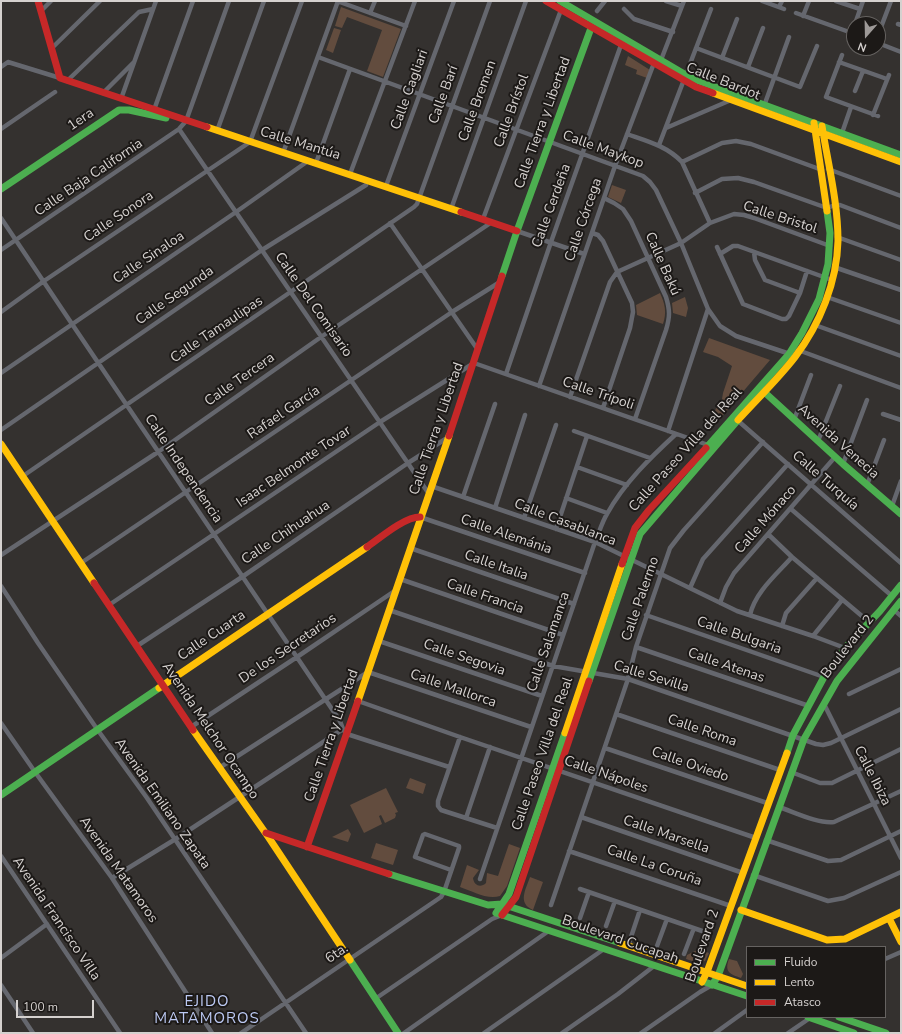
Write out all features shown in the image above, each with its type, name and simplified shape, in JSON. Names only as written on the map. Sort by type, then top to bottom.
[{"type":"street","points":[[38,1],[52,48],[64,80],[139,12],[153,9]]},
{"type":"street","points":[[41,11],[51,1]]},
{"type":"street","points":[[52,48],[100,1]]},
{"type":"street","points":[[121,99],[156,1]]},
{"type":"street","points":[[154,110],[193,1]]},
{"type":"street","points":[[186,121],[229,1]]},
{"type":"street","points":[[217,131],[264,1]]},
{"type":"street","points":[[250,142],[302,1]]},
{"type":"street","points":[[283,153],[338,1],[406,26]]},
{"type":"street","points":[[370,13],[375,1]]},
{"type":"street","points":[[350,174],[415,1]]},
{"type":"street","name":"Calle Cagliari","points":[[386,186],[454,1]]},
{"type":"street","name":"Calle Barí","points":[[419,198],[490,1]]},
{"type":"street","name":"Calle Bremen","points":[[451,208],[526,1]]},
{"type":"street","name":"Calle Bardot","points":[[546,1],[564,4],[594,20],[661,60],[685,78],[699,81],[815,131],[901,162]]},
{"type":"street","points":[[597,11],[604,1]]},
{"type":"street","points":[[666,1],[682,6]]},
{"type":"street","points":[[661,60],[684,1]]},
{"type":"street","points":[[762,1],[784,9]]},
{"type":"street","points":[[779,7],[782,1]]},
{"type":"street","points":[[803,16],[809,1]]},
{"type":"street","points":[[836,1],[860,9]]},
{"type":"street","points":[[858,16],[864,1]]},
{"type":"street","points":[[885,16],[891,1]]},
{"type":"street","name":"Calle Bardot","points":[[564,4],[591,28],[654,64],[731,100],[814,123],[901,155]]},
{"type":"street","name":"Calle Brístol","points":[[483,219],[564,4]]},
{"type":"street","points":[[624,9],[634,19],[673,32]]},
{"type":"street","points":[[659,145],[711,9]]},
{"type":"street","points":[[796,13],[846,31]]},
{"type":"street","points":[[722,58],[737,19]]},
{"type":"street","name":"Calle Tierra y Libertad","points":[[307,848],[345,731],[358,701],[474,363],[517,231],[594,20]]},
{"type":"street","points":[[748,67],[763,28]]},
{"type":"street","points":[[763,108],[789,36]]},
{"type":"street","name":"Calle Cerdeña","points":[[506,374],[621,45]]},
{"type":"street","points":[[696,48],[800,87],[817,46]]},
{"type":"street","points":[[886,46],[901,52]]},
{"type":"street","points":[[839,62],[888,77],[876,115],[826,97],[839,62],[842,55]]},
{"type":"street","name":"Calle Maykop","points":[[318,57],[582,155],[643,176],[656,190],[681,243],[708,308],[720,326],[727,332],[736,336],[794,352],[901,388]]},
{"type":"street","name":"Calle Mantúa","points":[[1,67],[8,62],[350,174],[584,254]]},
{"type":"street","points":[[103,93],[134,62]]},
{"type":"street","name":"Calle Córcega","points":[[539,386],[615,166],[654,64]]},
{"type":"street","points":[[316,163],[350,69]]},
{"type":"street","points":[[855,91],[863,70]]},
{"type":"street","points":[[1,129],[55,92]]},
{"type":"street","points":[[666,128],[731,100]]},
{"type":"street","points":[[842,133],[852,107]]},
{"type":"street","name":"1era","points":[[1,190],[119,110],[129,110],[186,121]]},
{"type":"street","name":"Calle Baja California","points":[[1,250],[179,129],[186,121]]},
{"type":"street","name":"Calle Paseo Villa del Real","points":[[794,352],[815,308],[822,289],[834,267],[837,254],[834,205],[814,123]]},
{"type":"street","name":"Calle Paseo Villa del Real","points":[[497,916],[506,905],[516,897],[555,769],[590,672],[627,559],[640,534],[712,446],[794,352],[815,325],[827,297],[830,233],[822,126]]},
{"type":"street","name":"Calle Del Comisario","points":[[179,129],[429,494]]},
{"type":"street","points":[[627,134],[659,145],[674,154],[682,162],[710,223]]},
{"type":"street","points":[[682,162],[722,143],[736,141],[751,144],[901,196]]},
{"type":"street","name":"Calle Sonora","points":[[1,312],[44,281],[250,142]]},
{"type":"street","name":"Calle Sinaloa","points":[[1,373],[308,161]]},
{"type":"street","points":[[695,193],[722,179],[738,178],[754,182],[827,208],[834,205],[840,205],[901,228]]},
{"type":"street","name":"Calle Segunda","points":[[1,430],[262,250],[366,185]]},
{"type":"street","name":"Calle Tamaulipas","points":[[23,476],[390,223],[414,206],[419,198]]},
{"type":"street","name":"Calle Bakú","points":[[604,198],[623,209],[631,221],[666,297],[669,307],[670,317],[635,419]]},
{"type":"street","name":"Calle Bristol","points":[[617,272],[681,243],[710,223],[734,214],[744,215],[830,246]]},
{"type":"street","name":"Calle Independencia","points":[[1,218],[340,721],[345,731]]},
{"type":"street","name":"Calle Tercera","points":[[1,556],[158,452],[321,337],[492,222]]},
{"type":"street","points":[[390,223],[478,350]]},
{"type":"street","points":[[592,233],[598,235],[603,241],[632,303],[633,312],[630,328],[603,408]]},
{"type":"street","points":[[837,237],[901,260]]},
{"type":"street","points":[[720,254],[733,246],[738,246],[828,279]]},
{"type":"street","points":[[717,247],[743,304],[782,319],[786,319],[789,316],[800,293],[807,271]]},
{"type":"street","points":[[754,252],[755,260],[765,280],[800,293]]},
{"type":"street","points":[[834,267],[901,290]]},
{"type":"street","points":[[570,396],[610,282],[617,272]]},
{"type":"street","name":"Rafael García","points":[[81,564],[452,312],[500,282]]},
{"type":"street","points":[[827,297],[901,323]]},
{"type":"street","points":[[668,431],[708,308]]},
{"type":"street","points":[[815,325],[901,356]]},
{"type":"street","name":"Calle Trípoli","points":[[474,363],[712,446]]},
{"type":"street","name":"Isaac Belmonte Tovar","points":[[109,605],[380,422],[474,363]]},
{"type":"street","points":[[794,420],[811,375]]},
{"type":"street","points":[[818,441],[840,386]]},
{"type":"street","name":"Avenida Venecia","points":[[761,389],[842,464],[901,514]]},
{"type":"street","points":[[842,464],[867,400]]},
{"type":"street","points":[[463,497],[495,404]]},
{"type":"street","points":[[883,414],[901,420]]},
{"type":"street","points":[[495,508],[524,415]]},
{"type":"street","name":"Calle Turquía","points":[[736,418],[901,563]]},
{"type":"street","points":[[524,518],[556,425]]},
{"type":"street","points":[[574,431],[650,458]]},
{"type":"street","name":"Calle Salamanca","points":[[480,879],[531,726],[595,542],[607,513],[627,485],[650,458],[676,434]]},
{"type":"street","points":[[556,529],[588,436]]},
{"type":"street","name":"Calle Chihuahua","points":[[137,646],[242,577],[447,438]]},
{"type":"street","points":[[868,485],[884,440]]},
{"type":"street","name":"Calle Palermo","points":[[551,905],[606,748],[646,615],[670,548],[684,530],[763,442]]},
{"type":"street","name":"Avenida Melchor Ocampo","points":[[1,444],[219,768],[265,833],[398,1033]]},
{"type":"street","name":"Calle Mónaco","points":[[720,603],[726,587],[734,573],[769,535],[835,457]]},
{"type":"street","points":[[690,588],[703,559],[788,464]]},
{"type":"street","points":[[577,466],[627,485]]},
{"type":"street","points":[[892,506],[901,481]]},
{"type":"street","name":"Calle Casablanca","points":[[431,486],[595,542],[627,559],[720,603],[845,648]]},
{"type":"street","points":[[566,498],[607,513]]},
{"type":"street","points":[[791,509],[892,596]]},
{"type":"street","name":"Calle Alemánia","points":[[420,517],[585,573]]},
{"type":"street","name":"Calle Cuarta","points":[[1,795],[407,520],[420,517]]},
{"type":"street","points":[[769,535],[792,557],[869,622]]},
{"type":"street","name":"Calle Italia","points":[[410,548],[574,604]]},
{"type":"street","points":[[750,615],[752,605],[762,591],[792,557]]},
{"type":"street","points":[[782,626],[786,613],[817,578]]},
{"type":"street","name":"Calle Francia","points":[[400,579],[563,635]]},
{"type":"street","name":"Boulevard 2","points":[[700,992],[702,982],[707,972],[756,838],[767,803],[793,735],[824,677],[845,648],[901,585]]},
{"type":"street","name":"Avenida Emiliano Zapata","points":[[1,586],[38,643],[97,729],[147,798],[306,1033]]},
{"type":"street","name":"De los Secretarios","points":[[191,726],[297,657],[396,589]]},
{"type":"street","points":[[813,636],[842,600]]},
{"type":"street","name":"Boulevard 2","points":[[700,992],[712,985],[718,976],[753,875],[779,807],[790,772],[804,740],[837,681],[901,601]]},
{"type":"street","name":"Calle Sevilla","points":[[389,610],[553,666],[628,679],[804,740],[823,745],[901,709]]},
{"type":"street","points":[[894,610],[901,616]]},
{"type":"street","name":"Calle Bulgaria","points":[[646,615],[824,677]]},
{"type":"street","name":"Calle Segovia","points":[[379,641],[542,696]]},
{"type":"street","name":"Calle Atenas","points":[[636,647],[808,706]]},
{"type":"street","points":[[849,694],[901,669]]},
{"type":"street","points":[[219,768],[368,672]]},
{"type":"street","name":"Calle Mallorca","points":[[368,672],[531,726]]},
{"type":"street","name":"Calle Nápoles","points":[[358,701],[756,838]]},
{"type":"street","name":"Calle Ibiza","points":[[824,704],[901,858]]},
{"type":"street","name":"Calle Roma","points":[[616,714],[780,770]]},
{"type":"street","name":"Avenida Matamoros","points":[[1,722],[35,772],[112,878],[212,1033]]},
{"type":"street","points":[[112,878],[345,731],[449,767]]},
{"type":"street","points":[[460,737],[438,801],[438,806],[441,810],[497,828]]},
{"type":"street","points":[[466,818],[490,747]]},
{"type":"street","name":"Calle Oviedo","points":[[606,748],[767,803]]},
{"type":"street","points":[[790,772],[820,783],[832,783],[901,749]]},
{"type":"street","points":[[779,807],[828,823],[834,822],[874,805],[901,791]]},
{"type":"street","name":"Calle Marsella","points":[[581,817],[743,872]]},
{"type":"street","points":[[766,840],[834,862],[901,831]]},
{"type":"street","name":"Boulevard Cucapah","points":[[265,833],[444,892],[488,905],[506,905],[746,986]]},
{"type":"street","points":[[444,892],[459,846],[425,834],[423,835],[415,857],[451,870]]},
{"type":"street","name":"Calle La Coruña","points":[[569,851],[730,906]]},
{"type":"street","name":"Avenida Francisco Villa","points":[[1,856],[120,1033]]},
{"type":"street","points":[[753,875],[828,900],[844,898],[901,872]]},
{"type":"street","points":[[580,888],[708,933]]},
{"type":"street","name":"6ta.","points":[[241,1033],[437,900],[444,892]]},
{"type":"street","points":[[580,918],[589,892]]},
{"type":"street","points":[[606,926],[615,901]]},
{"type":"street","name":"Boulevard Cucapah","points":[[488,905],[497,916],[550,930],[746,996]]},
{"type":"street","points":[[628,946],[640,910]]},
{"type":"street","points":[[741,910],[827,940],[836,941],[845,939],[901,912]]},
{"type":"street","points":[[375,999],[497,916]]},
{"type":"street","points":[[889,918],[901,942]]},
{"type":"street","points":[[657,946],[666,919]]},
{"type":"street","points":[[1,958],[47,924]]},
{"type":"street","points":[[684,954],[694,928]]},
{"type":"street","points":[[404,1033],[550,930]]},
{"type":"street","points":[[484,1033],[604,948]]},
{"type":"street","points":[[886,959],[901,952]]},
{"type":"street","points":[[562,1033],[618,994],[654,966]]},
{"type":"street","points":[[1,985],[33,1033]]},
{"type":"street","points":[[641,1033],[700,992]]},
{"type":"street","points":[[715,1033],[746,1011]]},
{"type":"street","points":[[788,1033],[808,1018]]},
{"type":"street","points":[[812,1018],[854,1033]]},
{"type":"street","points":[[842,1018],[886,1033]]},
{"type":"shaded area","points":[[341,7],[401,29],[383,77],[367,71],[382,30],[347,17],[342,28],[335,26]]},
{"type":"shaded area","points":[[334,28],[341,30],[333,53],[326,50]]},
{"type":"shaded area","points":[[628,56],[650,70],[647,78],[636,74],[637,70],[625,65]]},
{"type":"shaded area","points":[[612,185],[626,190],[621,203],[608,197]]},
{"type":"shaded area","points":[[660,293],[665,308],[663,324],[637,315],[636,305]]},
{"type":"shaded area","points":[[685,297],[688,308],[686,317],[673,313],[672,303]]},
{"type":"shaded area","points":[[709,338],[770,360],[718,421],[713,417],[717,405],[722,399],[732,366],[718,357],[703,352]]},
{"type":"shaded area","points":[[410,778],[426,784],[423,794],[406,788]]},
{"type":"shaded area","points":[[386,788],[398,812],[395,813],[395,818],[385,823],[381,815],[379,816],[382,824],[364,833],[350,805]]},
{"type":"shaded area","points":[[348,829],[351,834],[348,842],[332,837]]},
{"type":"shaded area","points":[[376,843],[398,850],[393,865],[371,858]]},
{"type":"shaded area","points":[[509,844],[520,848],[507,886],[500,896],[485,896],[460,887],[467,865],[479,870],[473,878],[475,883],[480,886],[486,883],[487,873],[498,876]]},
{"type":"shaded area","points":[[530,877],[543,882],[533,910],[525,904],[524,900],[525,891]]},
{"type":"shaded area","points":[[699,949],[709,953],[705,961],[698,963],[686,959],[687,955]]},
{"type":"shaded area","points":[[729,959],[737,961],[743,974],[741,978],[729,972],[727,967]]},
{"type":"traffic: fast","points":[[560,1],[686,75],[699,81],[901,155]]},
{"type":"traffic: fast","points":[[502,276],[591,28]]},
{"type":"traffic: fast","points":[[1,189],[119,110],[129,110],[166,118]]},
{"type":"traffic: fast","points":[[706,448],[789,354],[802,333],[819,299],[828,264],[830,233],[827,211]]},
{"type":"traffic: fast","points":[[761,389],[843,464],[901,514]]},
{"type":"traffic: fast","points":[[589,681],[640,534],[738,420]]},
{"type":"traffic: fast","points":[[787,753],[793,735],[824,677],[845,648],[880,611],[901,585]]},
{"type":"traffic: fast","points":[[712,985],[718,976],[804,739],[837,681],[901,601]]},
{"type":"traffic: fast","points":[[1,795],[159,688]]},
{"type":"traffic: fast","points":[[496,913],[509,894],[565,733]]},
{"type":"traffic: fast","points":[[389,874],[488,905],[502,904],[620,943]]},
{"type":"traffic: fast","points":[[499,914],[746,996]]},
{"type":"traffic: fast","points":[[350,960],[398,1033]]},
{"type":"traffic: fast","points":[[811,1018],[854,1033]]},
{"type":"traffic: fast","points":[[842,1018],[886,1033]]},
{"type":"traffic: slow","points":[[713,93],[901,162]]},
{"type":"traffic: slow","points":[[814,123],[827,211]]},
{"type":"traffic: slow","points":[[738,420],[795,357],[812,331],[826,302],[831,287],[837,256],[838,226],[835,197],[822,126]]},
{"type":"traffic: slow","points":[[207,127],[461,212]]},
{"type":"traffic: slow","points":[[358,701],[449,436]]},
{"type":"traffic: slow","points":[[1,444],[94,583]]},
{"type":"traffic: slow","points":[[159,688],[367,547]]},
{"type":"traffic: slow","points":[[565,733],[622,564]]},
{"type":"traffic: slow","points":[[193,730],[269,838],[350,960]]},
{"type":"traffic: slow","points":[[702,982],[707,972],[787,753]]},
{"type":"traffic: slow","points":[[741,910],[827,940],[845,939],[901,912]]},
{"type":"traffic: slow","points":[[889,918],[901,942]]},
{"type":"traffic: slow","points":[[620,943],[746,986]]},
{"type":"traffic: jam","points":[[38,1],[60,78],[207,127]]},
{"type":"traffic: jam","points":[[546,1],[696,87],[713,93]]},
{"type":"traffic: jam","points":[[461,212],[517,231]]},
{"type":"traffic: jam","points":[[449,436],[502,276]]},
{"type":"traffic: jam","points":[[622,564],[635,528],[649,510],[706,448]]},
{"type":"traffic: jam","points":[[367,547],[407,520],[420,517]]},
{"type":"traffic: jam","points":[[94,583],[193,730]]},
{"type":"traffic: jam","points":[[502,915],[516,897],[589,681]]},
{"type":"traffic: jam","points":[[307,847],[358,701]]},
{"type":"traffic: jam","points":[[266,833],[389,874]]},
{"type":"district","name":"EJIDO MATAMOROS","points":[[207,1010]]}]
